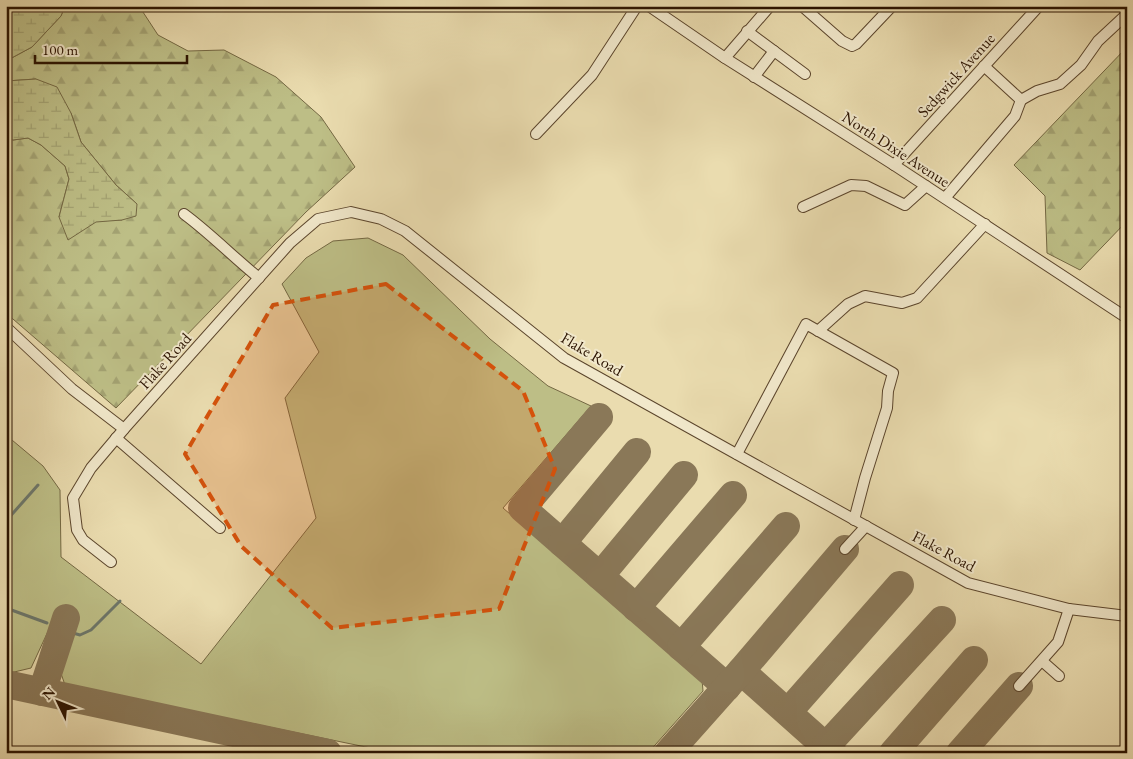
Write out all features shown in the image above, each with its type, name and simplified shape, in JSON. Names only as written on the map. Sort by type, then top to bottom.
[{"type":"street","points":[[536,134],[592,75],[638,6]]},
{"type":"street","name":"North Dixie Avenue","points":[[649,6],[754,77],[894,164],[1127,318]]},
{"type":"street","points":[[725,58],[770,6]]},
{"type":"street","points":[[802,6],[842,41],[852,46],[892,6]]},
{"type":"street","name":"Sedgwick Avenue","points":[[894,164],[1039,6]]},
{"type":"street","points":[[945,198],[1015,116],[1021,100],[1037,91],[1060,84],[1081,65],[1098,41],[1127,14]]},
{"type":"street","points":[[747,31],[805,74]]},
{"type":"street","points":[[754,77],[774,51]]},
{"type":"street","points":[[984,66],[1021,100]]},
{"type":"street","points":[[803,208],[851,185],[866,186],[905,205],[926,186]]},
{"type":"street","name":"Flake Road","points":[[110,562],[83,540],[76,530],[73,498],[91,468],[290,243],[318,219],[351,212],[381,219],[405,231],[564,358],[968,583],[1069,609],[1127,616]]},
{"type":"street","points":[[184,214],[223,245],[237,260],[259,278]]},
{"type":"street","points":[[818,331],[848,304],[866,296],[902,303],[917,298],[985,224]]},
{"type":"street","points":[[737,454],[806,324],[893,373],[888,391],[887,408],[864,478],[854,520]]},
{"type":"street","points":[[6,327],[72,390],[124,429]]},
{"type":"street","points":[[116,438],[220,528]]},
{"type":"street","points":[[845,549],[866,526]]},
{"type":"street","points":[[1018,686],[1058,642],[1069,609]]},
{"type":"street","points":[[1042,661],[1059,676]]},
{"type":"highlighted area","points":[[386,284],[523,391],[555,469],[499,609],[332,628],[241,546],[185,454],[273,305]]},
{"type":"green space","points":[[6,6],[65,6],[61,16],[32,47],[6,61]]},
{"type":"green space","points":[[65,6],[139,6],[158,35],[188,51],[224,50],[276,77],[321,117],[355,167],[306,212],[116,408],[6,313],[6,138],[13,140],[28,138],[41,145],[65,166],[69,179],[59,217],[96,221],[122,220],[137,204],[116,185],[81,142],[71,113],[36,79],[6,81],[6,61],[32,47],[61,16]]},
{"type":"green space","points":[[1127,47],[1127,221],[1080,270],[1047,253],[1045,196],[1014,165]]},
{"type":"green space","points":[[36,79],[57,87],[71,113],[81,142],[116,185],[137,204],[136,216],[122,220],[96,222],[68,240],[59,217],[69,179],[65,166],[41,145],[28,138],[13,140],[6,138],[6,81]]},
{"type":"green space","points":[[368,238],[403,255],[490,339],[548,386],[591,406],[503,508],[702,679],[703,691],[648,753],[395,753],[65,685],[57,662],[74,619],[57,612],[31,668],[10,673],[6,672],[6,435],[43,466],[60,490],[61,557],[201,664],[316,518],[285,398],[319,352],[282,284],[306,258],[333,241]]},
{"type":"waterway","points":[[6,521],[38,485]]},
{"type":"waterway","points":[[73,633],[80,635],[91,630],[120,601]]},
{"type":"waterway","points":[[6,608],[47,623]]},
{"type":"taxiway","points":[[599,417],[522,508],[727,687]]},
{"type":"taxiway","points":[[562,543],[637,452]]},
{"type":"taxiway","points":[[600,576],[684,475]]},
{"type":"taxiway","points":[[636,608],[733,495]]},
{"type":"taxiway","points":[[681,647],[786,526]]},
{"type":"taxiway","points":[[668,753],[845,549]]},
{"type":"taxiway","points":[[788,712],[900,585]]},
{"type":"taxiway","points":[[42,692],[66,618]]},
{"type":"taxiway","points":[[826,746],[942,620]]},
{"type":"taxiway","points":[[893,753],[974,660]]},
{"type":"taxiway","points":[[741,671],[833,753]]},
{"type":"taxiway","points":[[6,684],[328,753]]},
{"type":"taxiway","points":[[960,753],[1019,686]]}]
